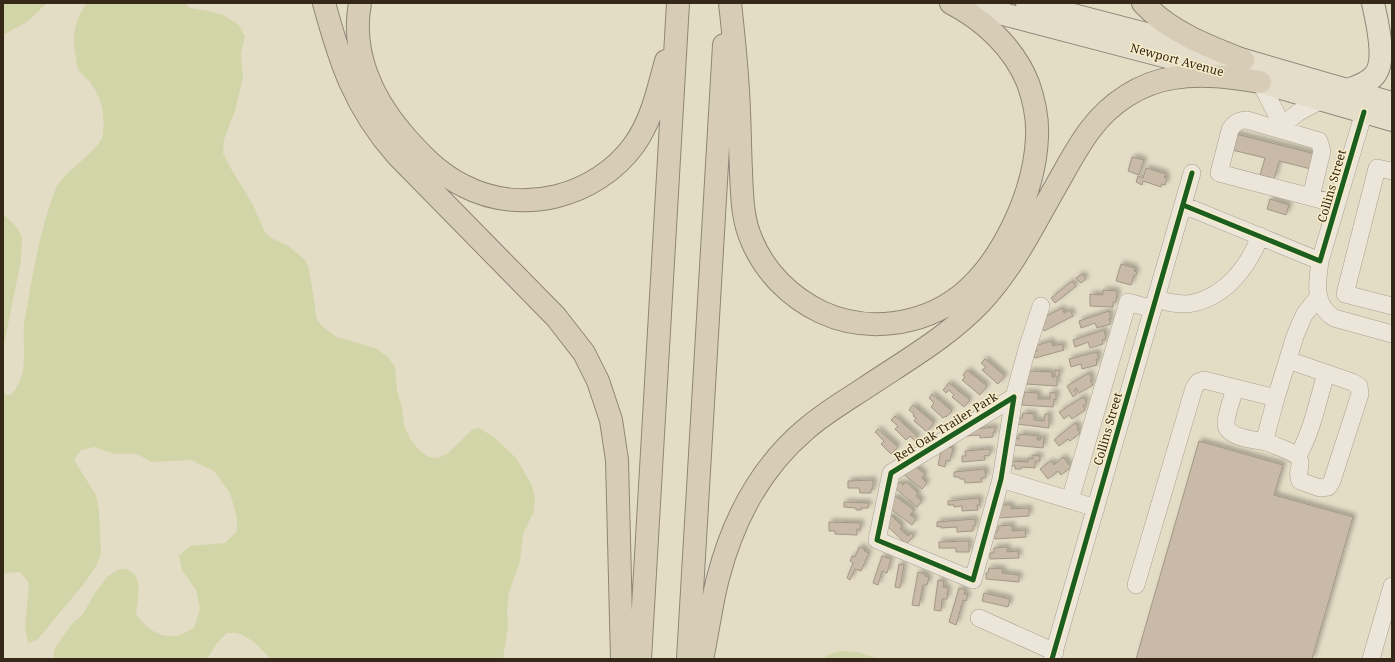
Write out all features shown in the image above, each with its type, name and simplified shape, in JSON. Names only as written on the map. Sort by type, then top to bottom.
[{"type":"highway","points":[[324,3],[336,47],[347,78],[366,114],[381,137],[556,317],[584,354],[598,381],[611,420],[617,460],[622,659]]},
{"type":"highway","points":[[360,3],[357,28],[361,58],[374,91],[386,112],[400,130],[430,163],[456,182],[484,195],[504,200],[522,201],[550,198],[579,189],[606,174],[628,153],[640,136],[650,117],[678,10]]},
{"type":"highway","points":[[688,659],[726,3]]},
{"type":"highway","points":[[730,3],[737,70],[742,202],[746,226],[752,243],[772,274],[785,288],[799,299],[816,310],[834,317],[855,322],[875,324],[904,321],[924,316],[947,304],[969,288],[988,266],[1005,240],[1021,207],[1032,171],[1037,135],[1036,116],[1030,89],[1023,72],[1008,50],[992,32],[972,16],[951,3]]},
{"type":"highway","points":[[1143,3],[1164,23],[1218,50],[1243,60]]},
{"type":"highway","points":[[640,659],[678,10]]},
{"type":"highway","points":[[702,659],[717,580],[728,546],[747,500],[766,470],[788,446],[815,422],[940,337],[963,320],[982,300],[1009,267],[1080,144],[1090,129],[1101,117],[1113,106],[1135,91],[1167,79],[1183,76],[1210,76],[1260,82]]},
{"type":"main road","name":"Newport Avenue","points":[[961,3],[1260,82],[1392,120]]},
{"type":"main road","name":"Newport Avenue","points":[[1027,3],[1243,60],[1345,91],[1392,103]]},
{"type":"main road","points":[[1345,91],[1363,84],[1373,77],[1378,70],[1381,59],[1381,44],[1373,3]]},
{"type":"main road","points":[[1388,3],[1392,34]]},
{"type":"street","points":[[1260,82],[1277,115],[1277,129]]},
{"type":"street","points":[[1277,129],[1299,112],[1321,100]]},
{"type":"street","name":"Collins Street","points":[[1318,297],[1317,284],[1320,261],[1364,112]]},
{"type":"street","points":[[1311,197],[1321,159],[1321,145],[1318,142],[1247,120],[1237,122],[1232,126],[1219,173],[1337,204]]},
{"type":"street","points":[[1392,171],[1377,168],[1345,294],[1392,306]]},
{"type":"street","name":"Collins Street","points":[[1053,655],[1192,173]]},
{"type":"street","points":[[1183,205],[1320,261]]},
{"type":"street","points":[[1070,500],[1128,302],[1192,304],[1213,296],[1234,279],[1246,266],[1260,236]]},
{"type":"street","points":[[1267,442],[1266,435],[1295,336],[1304,315],[1318,297],[1326,313],[1334,318],[1392,334]]},
{"type":"street","name":"Red Oak Trailer Park","points":[[1014,397],[891,473],[877,540],[973,580],[1001,479],[1014,397],[1026,349],[1041,306]]},
{"type":"street","points":[[1235,389],[1226,423],[1227,429],[1239,437],[1267,442],[1293,453],[1298,456],[1300,462],[1298,474],[1300,481],[1320,488],[1328,487],[1332,480],[1360,394],[1359,386],[1352,382],[1288,360]]},
{"type":"street","points":[[1298,456],[1309,432],[1326,373]]},
{"type":"street","points":[[1136,586],[1194,388],[1198,382],[1204,380],[1235,389],[1276,398]]},
{"type":"street","points":[[1001,479],[1096,508]]},
{"type":"street","points":[[1371,659],[1392,586]]},
{"type":"street","points":[[979,618],[1053,655]]},
{"type":"green space","points":[[3,3],[47,3],[27,22],[3,35]]},
{"type":"green space","points":[[87,3],[185,3],[190,8],[223,15],[238,24],[245,36],[241,53],[243,77],[235,111],[224,139],[223,153],[252,203],[265,232],[271,238],[287,245],[305,260],[309,268],[317,320],[324,328],[337,337],[375,348],[387,356],[395,367],[397,391],[402,408],[404,425],[410,439],[420,451],[429,457],[438,458],[447,454],[473,429],[479,428],[494,437],[517,459],[532,486],[535,499],[534,511],[523,534],[520,562],[509,592],[507,610],[508,626],[503,659],[270,659],[260,648],[244,636],[238,633],[227,633],[217,643],[207,659],[53,659],[55,648],[71,625],[83,614],[95,593],[108,576],[120,569],[129,570],[137,578],[138,596],[136,614],[148,628],[158,634],[176,636],[194,628],[200,609],[196,590],[182,570],[179,556],[190,546],[225,543],[237,531],[237,518],[230,493],[214,471],[191,460],[152,462],[137,454],[115,454],[94,447],[81,450],[74,460],[96,495],[99,512],[101,553],[95,568],[83,585],[37,640],[28,643],[25,627],[29,583],[20,572],[3,573],[3,390],[6,395],[11,395],[21,379],[24,360],[24,320],[39,245],[55,190],[66,175],[96,146],[101,140],[103,134],[104,120],[100,100],[90,82],[78,69],[74,42],[77,22]]},
{"type":"green space","points":[[3,214],[16,226],[22,237],[21,260],[3,349]]},
{"type":"green space","points":[[840,651],[857,652],[880,659],[822,659],[828,655]]},
{"type":"building","points":[[1232,133],[1319,155],[1315,170],[1279,161],[1274,179],[1260,175],[1265,158],[1228,149]]},
{"type":"building","points":[[1132,157],[1144,160],[1139,175],[1128,171]]},
{"type":"building","points":[[1146,168],[1166,174],[1164,177],[1167,178],[1165,185],[1162,184],[1161,187],[1143,181],[1142,185],[1136,182],[1138,176],[1143,178]]},
{"type":"building","points":[[1270,199],[1289,205],[1286,215],[1267,209]]},
{"type":"building","points":[[1121,264],[1135,268],[1134,271],[1137,272],[1136,275],[1134,275],[1131,285],[1116,281]]},
{"type":"building","points":[[1082,274],[1086,279],[1081,283],[1076,278]]},
{"type":"building","points":[[1072,281],[1076,286],[1055,303],[1051,298]]},
{"type":"building","points":[[1103,290],[1117,291],[1116,302],[1113,302],[1113,307],[1090,306],[1090,294],[1103,295]]},
{"type":"building","points":[[1062,308],[1064,313],[1070,310],[1073,316],[1044,331],[1041,325],[1045,323],[1043,318]]},
{"type":"building","points":[[1109,311],[1111,318],[1109,319],[1111,324],[1097,328],[1095,323],[1081,328],[1079,321]]},
{"type":"building","points":[[1104,330],[1106,339],[1102,340],[1103,344],[1090,348],[1088,342],[1075,347],[1073,340]]},
{"type":"building","points":[[1051,341],[1053,346],[1062,344],[1064,350],[1035,358],[1033,352],[1037,351],[1035,346]]},
{"type":"building","points":[[1097,352],[1099,359],[1096,359],[1097,365],[1082,369],[1081,364],[1071,367],[1069,359]]},
{"type":"building","points":[[985,359],[1005,376],[998,384],[982,370],[986,367],[981,363]]},
{"type":"building","points":[[967,370],[987,386],[980,395],[962,380],[965,377],[963,375]]},
{"type":"building","points":[[1055,370],[1060,371],[1059,376],[1057,376],[1057,386],[1026,384],[1029,371],[1052,372],[1052,377],[1055,377]]},
{"type":"building","points":[[1089,373],[1092,379],[1090,380],[1093,385],[1079,393],[1076,388],[1074,390],[1077,394],[1073,397],[1067,386]]},
{"type":"building","points":[[949,383],[970,400],[964,407],[952,397],[954,395],[949,390],[946,393],[943,390]]},
{"type":"building","points":[[1024,392],[1038,393],[1038,399],[1050,399],[1050,392],[1056,393],[1056,400],[1054,399],[1053,407],[1022,405],[1022,397],[1024,397]]},
{"type":"building","points":[[932,394],[952,411],[946,417],[945,416],[943,418],[931,407],[934,403],[929,398]]},
{"type":"building","points":[[1083,397],[1087,403],[1083,406],[1085,410],[1072,419],[1069,415],[1064,419],[1059,412]]},
{"type":"building","points":[[913,405],[934,423],[927,432],[914,421],[916,418],[909,410]]},
{"type":"building","points":[[1023,413],[1034,414],[1034,420],[1044,421],[1045,414],[1049,414],[1049,428],[1017,424],[1018,418],[1022,418]]},
{"type":"building","points":[[895,416],[918,437],[915,441],[910,436],[906,440],[895,429],[898,426],[891,420]]},
{"type":"building","points":[[1075,423],[1079,428],[1077,429],[1080,433],[1070,441],[1068,439],[1059,446],[1054,440]]},
{"type":"building","points":[[995,427],[993,437],[980,438],[980,435],[966,436],[966,430]]},
{"type":"building","points":[[878,429],[898,447],[891,454],[881,444],[884,441],[875,432]]},
{"type":"building","points":[[1019,434],[1038,436],[1037,440],[1044,437],[1043,448],[1013,445],[1014,438],[1019,439]]},
{"type":"building","points":[[1199,441],[1283,465],[1274,495],[1353,517],[1312,659],[1136,659]]},
{"type":"building","points":[[942,446],[953,448],[950,461],[946,460],[945,467],[938,465]]},
{"type":"building","points":[[990,449],[990,455],[984,456],[985,460],[962,462],[962,456],[966,456],[965,451]]},
{"type":"building","points":[[1033,455],[1040,456],[1040,461],[1035,461],[1035,468],[1022,467],[1021,469],[1015,469],[1015,466],[1008,466],[1008,461],[1028,462],[1028,458],[1033,459]]},
{"type":"building","points":[[1063,457],[1071,467],[1061,475],[1058,471],[1048,479],[1040,469],[1051,461],[1054,465]]},
{"type":"building","points":[[912,464],[925,474],[922,478],[927,483],[922,489],[902,473]]},
{"type":"building","points":[[985,469],[986,477],[981,478],[982,482],[965,483],[964,479],[954,477],[954,472]]},
{"type":"building","points":[[873,480],[873,489],[871,489],[871,493],[860,493],[859,488],[848,488],[848,481]]},
{"type":"building","points":[[900,482],[903,485],[906,482],[918,493],[916,496],[922,501],[917,507],[894,487]]},
{"type":"building","points":[[895,496],[914,510],[910,515],[916,519],[912,525],[887,506]]},
{"type":"building","points":[[979,498],[980,505],[977,505],[978,510],[962,511],[962,506],[954,507],[954,505],[948,505],[948,501]]},
{"type":"building","points":[[844,502],[869,503],[868,508],[856,510],[856,508],[844,507]]},
{"type":"building","points":[[1000,505],[1011,505],[1011,509],[1029,508],[1029,516],[999,518]]},
{"type":"building","points":[[891,515],[902,526],[900,529],[908,536],[911,533],[914,536],[906,544],[884,523]]},
{"type":"building","points":[[975,519],[973,531],[957,532],[957,527],[937,527],[937,522]]},
{"type":"building","points":[[829,522],[861,523],[860,530],[857,529],[857,535],[835,534],[835,531],[829,531]]},
{"type":"building","points":[[1012,525],[1012,531],[1025,530],[1026,537],[995,539],[994,532],[998,531],[998,526]]},
{"type":"building","points":[[969,541],[969,552],[956,552],[956,548],[939,548],[939,542]]},
{"type":"building","points":[[859,547],[865,549],[864,551],[869,553],[861,571],[855,569],[850,580],[847,578],[853,563],[850,561],[852,556],[855,557]]},
{"type":"building","points":[[1007,547],[1007,552],[1018,551],[1019,558],[990,559],[990,553],[994,553],[994,548]]},
{"type":"building","points":[[882,556],[891,559],[887,573],[882,571],[878,585],[873,583]]},
{"type":"building","points":[[899,564],[904,565],[900,588],[895,587]]},
{"type":"building","points":[[989,568],[1003,569],[1002,573],[1019,575],[1019,582],[986,579],[986,573],[988,573]]},
{"type":"building","points":[[918,572],[929,577],[927,585],[923,585],[919,606],[912,605]]},
{"type":"building","points":[[938,580],[944,581],[943,587],[948,588],[947,599],[942,599],[941,611],[934,610]]},
{"type":"building","points":[[959,588],[965,590],[964,594],[968,595],[966,601],[963,600],[956,625],[949,622]]},
{"type":"building","points":[[984,593],[1010,599],[1008,607],[982,601]]},
{"type":"cycle path","points":[[1183,205],[1320,261],[1364,112]]},
{"type":"cycle path","points":[[1052,659],[1192,173]]},
{"type":"cycle path","points":[[1014,397],[1001,479],[973,580],[877,540],[891,473],[1014,397]]}]
